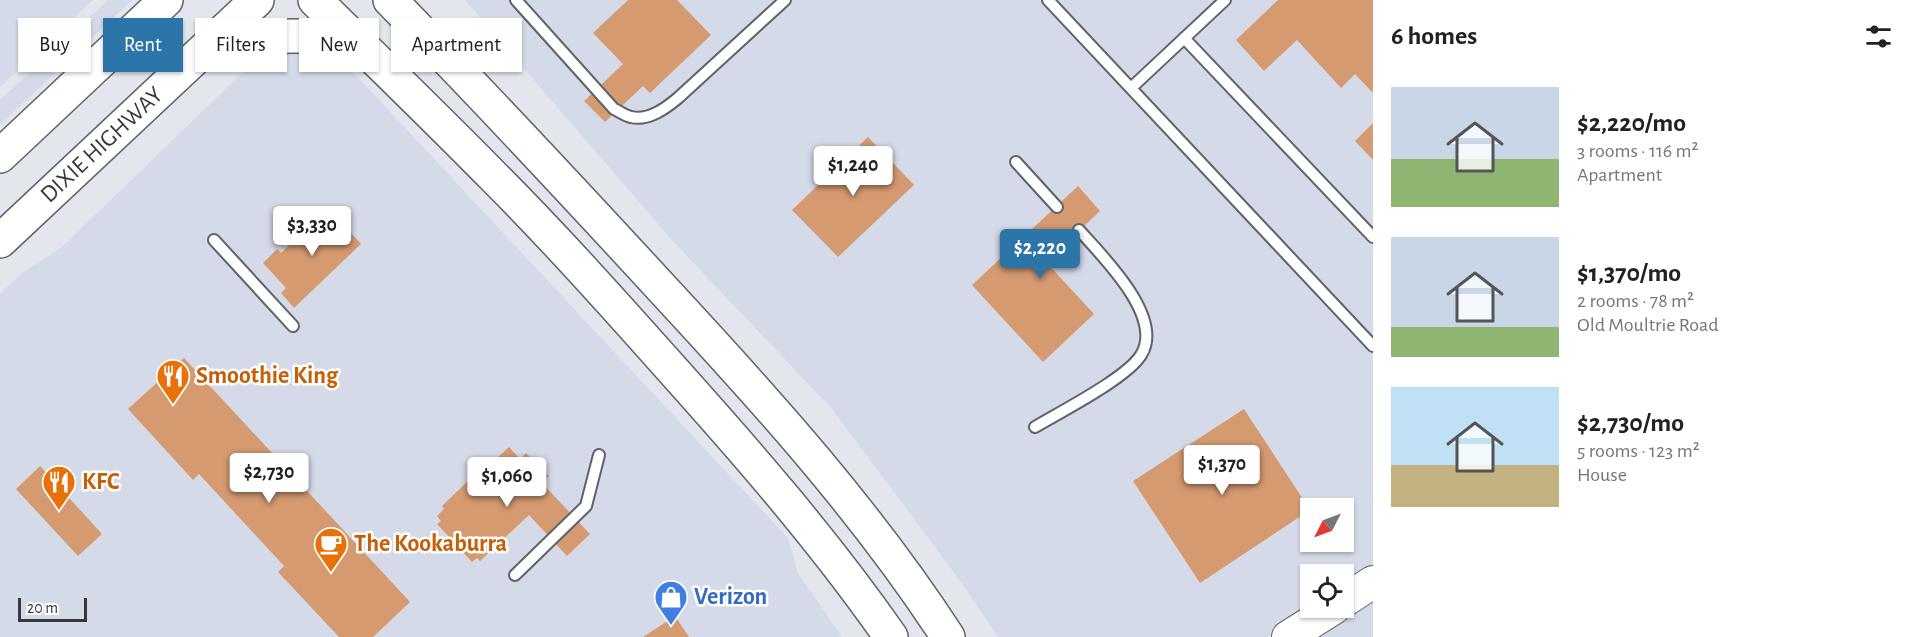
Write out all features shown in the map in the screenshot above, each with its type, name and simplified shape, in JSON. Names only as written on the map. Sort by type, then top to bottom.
[{"type":"main road","points":[[0,156],[166,0]]},
{"type":"main road","name":"DIXIE HIGHWAY","points":[[238,18],[257,0]]},
{"type":"main road","points":[[315,0],[493,175],[591,279],[802,518],[862,595],[891,637]]},
{"type":"main road","points":[[398,4],[718,348],[812,455],[874,532],[918,591],[948,637]]},
{"type":"main road","points":[[287,36],[300,35],[330,40],[358,51],[381,66]]},
{"type":"main road","name":"DIXIE HIGHWAY","points":[[0,241],[195,59]]},
{"type":"main road","points":[[682,381],[718,348]]},
{"type":"main road","points":[[1354,594],[1373,582]]},
{"type":"main road","points":[[1288,637],[1318,618]]},
{"type":"lane","points":[[516,0],[614,109],[632,118],[648,116],[662,110],[678,98],[785,0]]},
{"type":"lane","points":[[1048,0],[1373,345]]},
{"type":"lane","points":[[1131,88],[1225,0]]},
{"type":"lane","points":[[1184,38],[1373,237]]},
{"type":"lane","points":[[1016,162],[1057,207]]},
{"type":"lane","points":[[1035,427],[1117,377],[1141,355],[1148,338],[1141,311],[1122,277],[1079,230]]},
{"type":"lane","points":[[214,240],[292,326]]},
{"type":"lane","points":[[515,575],[586,506],[599,455]]},
{"type":"shaded area","points":[[0,0],[93,0],[74,18],[18,18],[18,70],[0,87]]},
{"type":"shaded area","points":[[108,0],[132,0],[113,18],[103,18],[103,27],[91,39],[91,18],[89,18]]},
{"type":"shaded area","points":[[465,0],[1373,0],[1373,567],[1354,579],[1354,564],[1300,564],[1300,616],[1267,637],[998,637],[958,578],[832,409],[671,239],[522,66],[522,18],[481,18]]},
{"type":"shaded area","points":[[299,49],[299,72],[353,72],[788,538],[798,573],[842,637],[0,637],[0,294],[22,273],[61,248],[242,73],[287,72],[287,52]]},
{"type":"shaded area","points":[[30,72],[56,72],[0,125],[0,100]]},
{"type":"shaded area","points":[[1373,596],[1373,637],[1310,637],[1339,618],[1354,618],[1354,608]]},
{"type":"building","points":[[628,0],[677,0],[711,35],[650,93],[643,86],[605,122],[584,101],[623,64],[593,33]]},
{"type":"building","points":[[1278,0],[1373,0],[1373,93],[1355,74],[1341,88],[1297,40],[1264,71],[1236,40]]},
{"type":"building","points":[[1373,123],[1373,160],[1355,141]]},
{"type":"building","points":[[868,137],[914,185],[838,257],[792,210]]},
{"type":"building","points":[[1078,186],[1100,211],[1046,262],[1094,314],[1043,362],[972,285]]},
{"type":"building","points":[[328,208],[361,244],[294,308],[281,293],[286,288],[263,263],[277,249],[281,253]]},
{"type":"building","points":[[184,358],[410,602],[373,637],[339,637],[278,572],[284,566],[199,474],[193,480],[128,409]]},
{"type":"building","points":[[1244,409],[1302,498],[1300,498],[1300,517],[1200,583],[1133,481]]},
{"type":"building","points":[[509,447],[520,459],[526,453],[549,476],[542,483],[590,534],[567,556],[529,515],[480,561],[477,558],[472,562],[437,524],[441,521],[437,516],[444,509],[442,506],[471,478],[473,481],[480,474],[485,479],[489,476],[484,470]]},
{"type":"building","name":"KFC","points":[[40,466],[102,534],[78,556],[16,489]]},
{"type":"building","name":"Verizon","points":[[675,616],[689,637],[643,637]]},
{"type":"place","name":"Smoothie King","points":[[173,405]]},
{"type":"place","name":"KFC","points":[[59,511]]},
{"type":"place","name":"The Kookaburra","points":[[331,573]]},
{"type":"place","name":"Verizon","points":[[671,626]]}]
